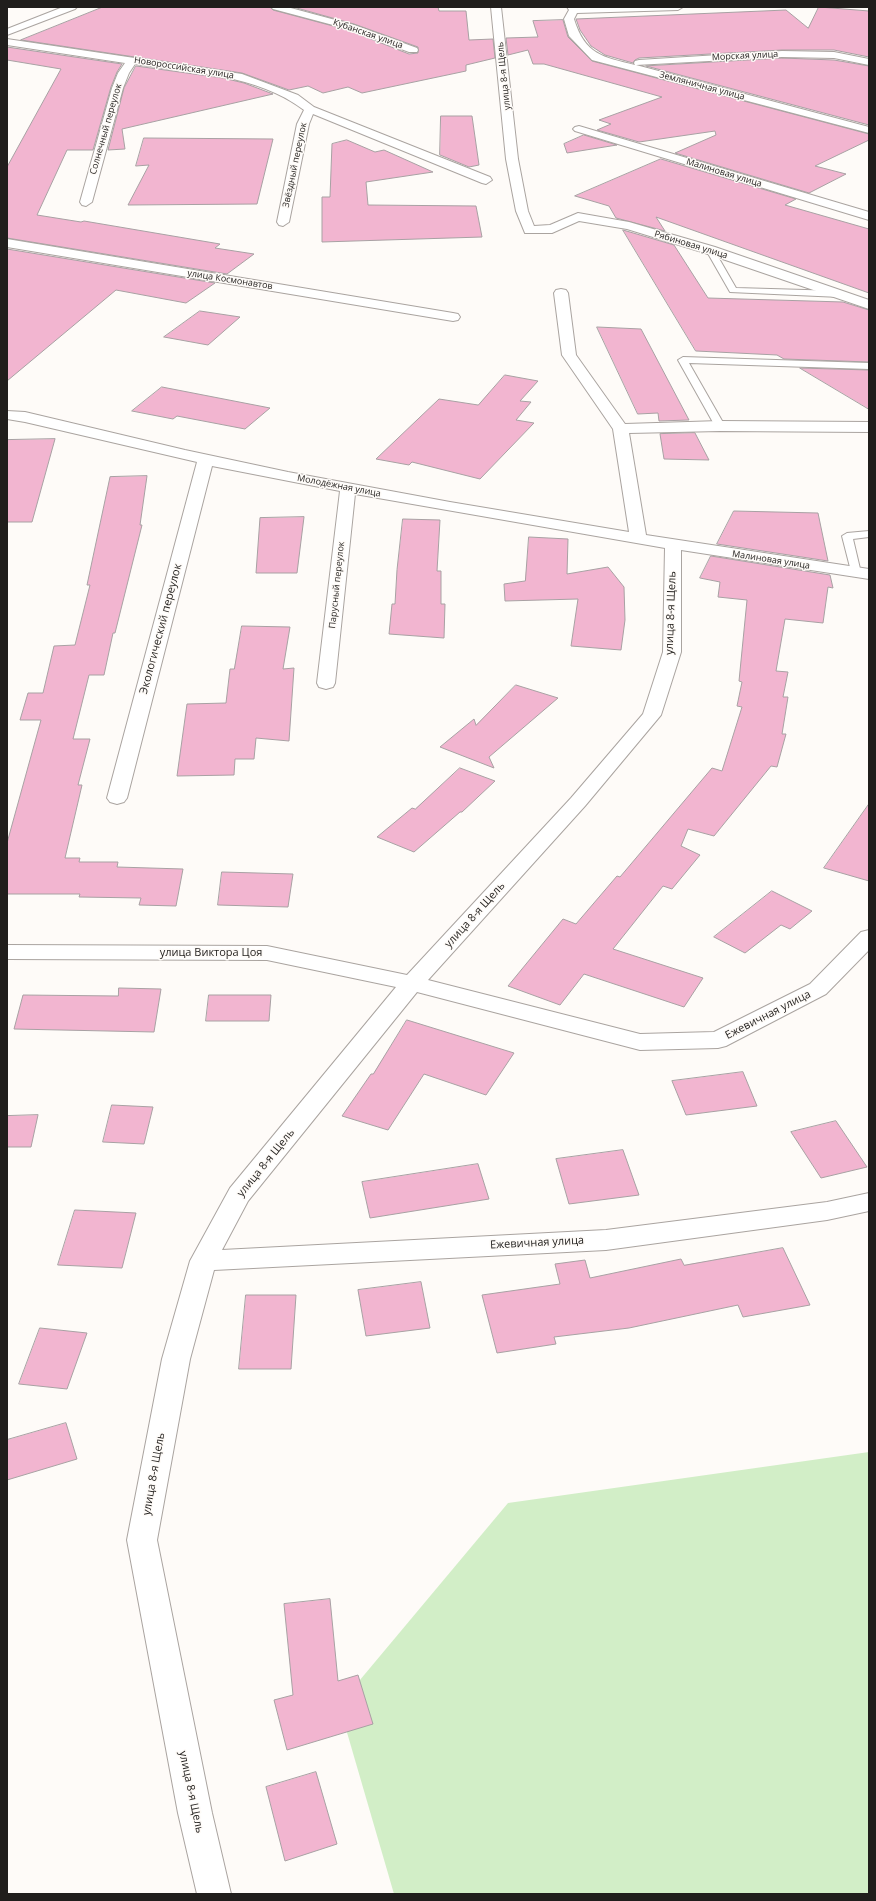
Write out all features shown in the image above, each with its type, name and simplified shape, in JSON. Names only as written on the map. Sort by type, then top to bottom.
[{"type":"street","points":[[7,32],[72,7]]},
{"type":"street","name":"Кубанская улица","points":[[276,7],[351,27],[413,50]]},
{"type":"street","name":"улица 8-я Щель","points":[[496,7],[511,146],[522,211]]},
{"type":"street","points":[[573,8],[678,7]]},
{"type":"street","name":"Земляничная улица","points":[[573,8],[569,19],[574,36],[596,58],[869,130]]},
{"type":"street","name":"Новороссийская улица","points":[[7,42],[242,77],[294,97],[310,109],[486,180]]},
{"type":"street","name":"Морская улица","points":[[620,64],[782,54],[834,55],[869,62]]},
{"type":"street","name":"Солнечный переулок","points":[[86,202],[112,110],[116,90],[126,67],[133,60]]},
{"type":"street","name":"Звёздный переулок","points":[[283,222],[303,124],[310,109]]},
{"type":"street","name":"Малиновая улица","points":[[579,129],[869,216]]},
{"type":"street","name":"Рябиновая улица","points":[[522,211],[530,230],[552,229],[578,217],[629,226],[710,250],[869,305]]},
{"type":"street","name":"улица Космонавтов","points":[[7,243],[453,316]]},
{"type":"street","points":[[561,294],[569,355],[621,429],[638,539]]},
{"type":"street","name":"Молодёжная улица","points":[[7,415],[26,417],[206,459],[348,488],[673,545]]},
{"type":"street","points":[[621,429],[720,426],[869,427]]},
{"type":"street","name":"Экологический переулок","points":[[117,798],[206,459]]},
{"type":"street","name":"Парусный переулок","points":[[326,683],[348,488]]},
{"type":"street","name":"улица 8-я Щель","points":[[214,1894],[195,1813],[142,1540],[176,1359],[203,1262],[239,1195],[412,983],[578,802],[652,715],[672,652],[673,545]]},
{"type":"street","name":"Малиновая улица","points":[[673,545],[862,574]]},
{"type":"street","name":"Ежевичная улица","points":[[412,983],[640,1042],[718,1040],[818,989],[869,937]]},
{"type":"street","name":"улица Виктора Цоя","points":[[7,952],[267,953],[412,983]]},
{"type":"street","name":"Ежевичная улица","points":[[203,1262],[606,1240],[827,1211],[869,1202]]},
{"type":"lane","points":[[710,250],[733,290],[840,294]]},
{"type":"lane","points":[[720,426],[683,360],[869,366]]},
{"type":"lane","points":[[862,574],[846,536],[869,534]]},
{"type":"green space","points":[[869,1452],[869,1894],[394,1894],[339,1705],[508,1503]]},
{"type":"building","points":[[103,7],[270,7],[273,10],[348,30],[409,54],[418,53],[418,47],[354,24],[293,7],[438,7],[439,11],[466,11],[469,40],[493,39],[495,58],[466,65],[466,71],[362,93],[348,87],[323,93],[308,86],[289,90],[242,73],[21,40]]},
{"type":"building","points":[[819,7],[869,11],[869,57],[834,50],[782,50],[639,58],[633,63],[605,55],[591,46],[580,30],[576,19],[786,10],[808,28]]},
{"type":"building","points":[[563,20],[568,37],[592,61],[869,134],[869,140],[815,166],[846,174],[809,193],[675,153],[716,135],[715,131],[639,142],[597,130],[611,124],[599,120],[662,97],[544,64],[533,64],[528,50],[508,55],[506,38],[538,37],[533,21]]},
{"type":"building","points":[[7,47],[122,64],[111,87],[93,150],[67,150],[37,215],[81,222],[84,221],[220,244],[215,248],[254,254],[227,274],[7,238],[7,167],[61,69],[7,60]]},
{"type":"building","points":[[782,58],[834,60],[869,66],[869,125],[646,66]]},
{"type":"building","points":[[136,66],[223,78],[244,83],[273,94],[122,129],[125,149],[108,150],[124,88]]},
{"type":"building","points":[[441,116],[472,116],[479,165],[469,167],[440,155]]},
{"type":"building","points":[[584,135],[617,145],[567,153],[564,144]]},
{"type":"building","points":[[144,138],[273,139],[257,204],[128,205],[149,165],[136,166]]},
{"type":"building","points":[[347,140],[375,152],[384,150],[433,172],[366,182],[368,205],[476,206],[482,237],[322,242],[322,197],[330,197],[332,144]]},
{"type":"building","points":[[661,159],[796,199],[785,205],[869,229],[869,293],[656,217],[665,231],[616,218],[609,206],[575,196]]},
{"type":"building","points":[[623,230],[674,245],[708,298],[843,302],[869,310],[869,362],[784,359],[777,355],[696,351]]},
{"type":"building","points":[[7,249],[215,283],[186,303],[116,290],[7,381]]},
{"type":"building","points":[[200,311],[240,317],[208,345],[164,337]]},
{"type":"building","points":[[597,327],[641,329],[689,420],[659,421],[658,413],[638,414]]},
{"type":"building","points":[[800,368],[869,370],[869,409]]},
{"type":"building","points":[[505,375],[538,381],[520,401],[531,402],[516,420],[534,423],[480,479],[412,462],[409,465],[376,459],[439,399],[478,405]]},
{"type":"building","points":[[162,387],[270,408],[245,429],[177,416],[173,419],[132,411]]},
{"type":"building","points":[[695,433],[709,460],[664,459],[660,434]]},
{"type":"building","points":[[55,439],[32,522],[7,522],[7,440]]},
{"type":"building","points":[[147,476],[140,525],[142,525],[115,633],[113,633],[104,675],[89,675],[73,739],[90,739],[78,785],[82,785],[65,858],[80,858],[79,862],[118,862],[117,867],[183,869],[176,906],[139,905],[141,898],[79,897],[80,894],[7,894],[7,843],[41,720],[20,720],[28,693],[43,693],[54,646],[75,645],[90,585],[87,585],[110,477]]},
{"type":"building","points":[[734,511],[818,513],[828,561],[717,544]]},
{"type":"building","points":[[304,517],[297,573],[256,573],[260,518]]},
{"type":"building","points":[[403,519],[440,520],[437,571],[441,571],[441,604],[445,604],[444,638],[389,634],[392,604],[395,604]]},
{"type":"building","points":[[529,537],[568,539],[567,574],[608,567],[624,587],[625,620],[621,650],[571,646],[578,599],[505,601],[504,584],[525,581]]},
{"type":"building","points":[[711,556],[830,575],[833,588],[828,587],[823,623],[785,619],[776,671],[788,672],[783,697],[788,697],[782,734],[786,734],[777,767],[771,766],[714,836],[688,829],[681,846],[700,855],[672,889],[663,886],[613,949],[703,978],[684,1007],[584,974],[560,1005],[508,986],[563,919],[576,924],[617,876],[620,877],[712,768],[722,771],[742,707],[737,706],[742,682],[739,681],[747,600],[718,597],[720,582],[700,578]]},
{"type":"building","points":[[242,626],[290,627],[283,669],[294,668],[289,741],[256,738],[254,759],[235,759],[234,775],[177,776],[187,704],[226,703],[230,669],[234,669]]},
{"type":"building","points":[[516,685],[558,698],[489,757],[494,768],[440,747],[474,719],[476,725]]},
{"type":"building","points":[[460,768],[495,781],[462,812],[460,812],[414,852],[377,837],[412,808],[415,809]]},
{"type":"building","points":[[869,804],[869,881],[824,868]]},
{"type":"building","points":[[222,872],[293,874],[288,907],[218,905]]},
{"type":"building","points":[[772,891],[812,911],[790,929],[781,925],[745,953],[714,937]]},
{"type":"building","points":[[119,988],[161,989],[154,1032],[14,1029],[23,995],[118,996]]},
{"type":"building","points":[[209,995],[271,995],[269,1021],[206,1021]]},
{"type":"building","points":[[407,1020],[514,1053],[486,1095],[424,1074],[388,1130],[342,1116],[371,1074],[373,1074]]},
{"type":"building","points":[[743,1072],[757,1106],[686,1115],[672,1081]]},
{"type":"building","points":[[112,1105],[153,1107],[144,1144],[103,1142]]},
{"type":"building","points":[[38,1115],[31,1147],[7,1147],[7,1116]]},
{"type":"building","points":[[836,1121],[867,1167],[821,1178],[791,1132]]},
{"type":"building","points":[[623,1150],[639,1195],[569,1204],[556,1159]]},
{"type":"building","points":[[478,1164],[489,1199],[370,1218],[362,1182]]},
{"type":"building","points":[[75,1210],[136,1213],[122,1268],[58,1265]]},
{"type":"building","points":[[783,1248],[810,1305],[743,1317],[738,1305],[629,1328],[554,1337],[556,1344],[497,1353],[482,1295],[560,1284],[555,1264],[585,1260],[590,1278],[681,1259],[684,1265]]},
{"type":"building","points":[[421,1282],[430,1328],[366,1336],[358,1290]]},
{"type":"building","points":[[246,1295],[296,1295],[291,1369],[239,1369]]},
{"type":"building","points":[[40,1328],[87,1333],[67,1389],[19,1384]]},
{"type":"building","points":[[66,1423],[77,1459],[7,1480],[7,1440]]},
{"type":"building","points":[[330,1599],[338,1681],[358,1675],[373,1724],[287,1750],[274,1700],[293,1695],[284,1604]]},
{"type":"building","points":[[316,1772],[337,1844],[285,1861],[266,1787]]}]
